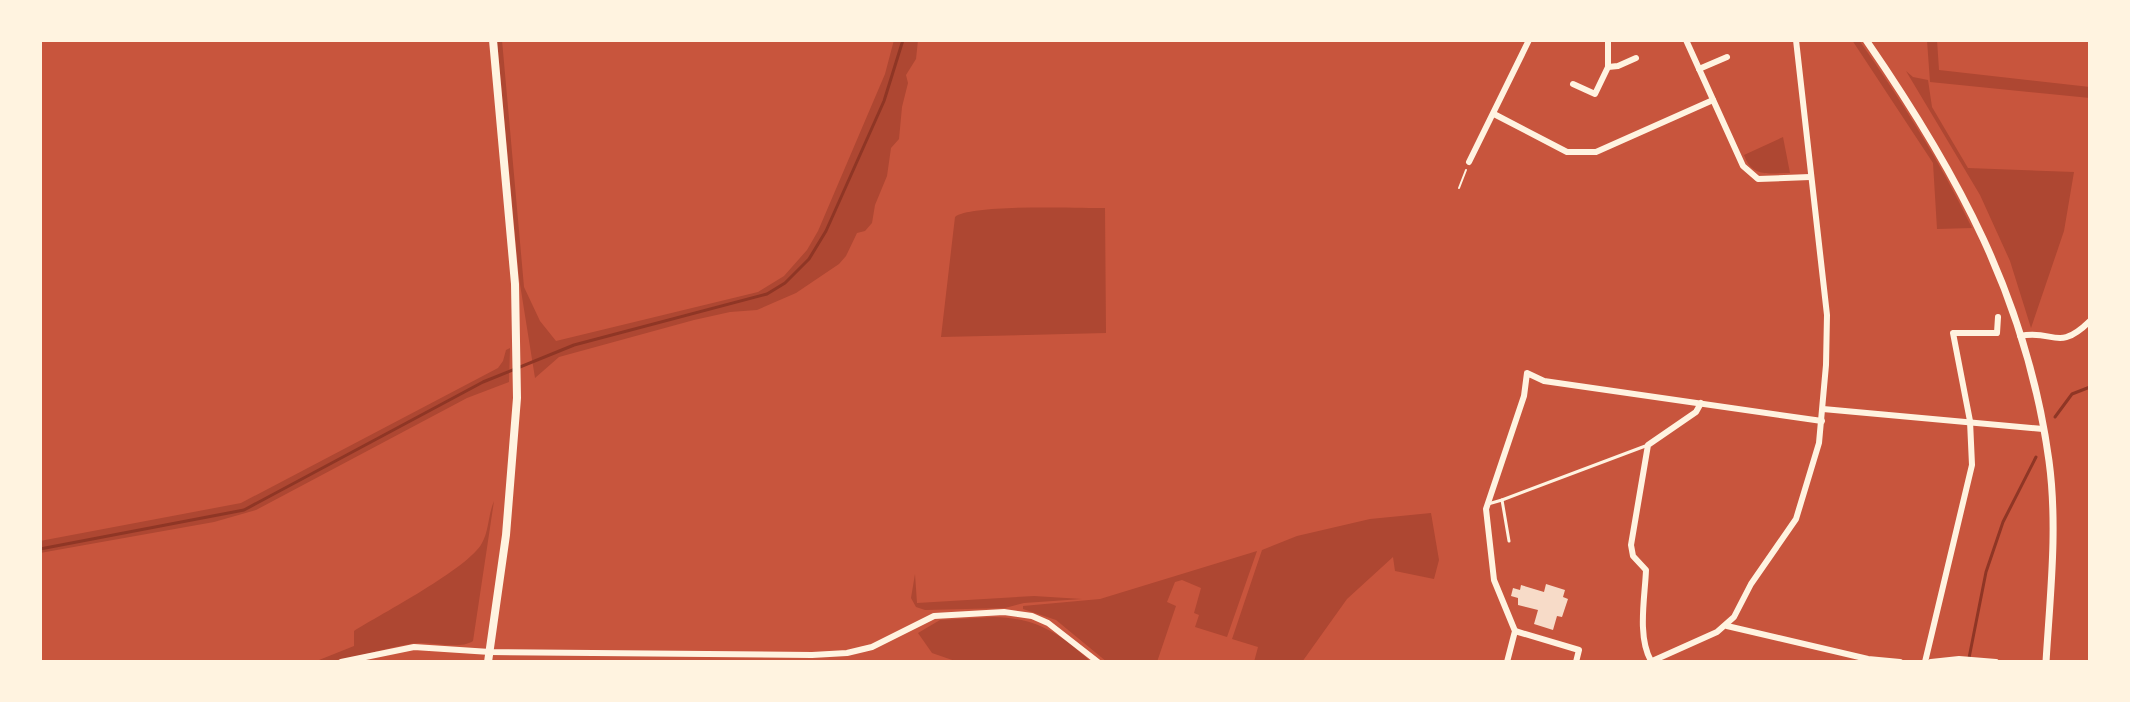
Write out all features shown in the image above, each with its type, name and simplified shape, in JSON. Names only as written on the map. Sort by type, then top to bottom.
[{"type":"main road","points":[[489,657],[511,492],[517,380],[515,284],[493,40]]},
{"type":"street","points":[[1469,162],[1529,40]]},
{"type":"street","points":[[1573,84],[1595,94],[1608,67],[1608,40]]},
{"type":"street","points":[[1686,40],[1743,166],[1752,175],[1767,179],[1810,177]]},
{"type":"street","points":[[1701,403],[1696,412],[1648,445],[1631,545],[1633,556],[1646,570],[1644,623],[1651,662],[1727,626],[1751,584],[1796,519],[1819,443],[1827,315],[1796,40]]},
{"type":"street","points":[[1866,40],[1935,143],[1958,186],[1996,267],[2020,336],[2049,461],[2053,539],[2046,662]]},
{"type":"street","points":[[1699,69],[1727,57]]},
{"type":"street","points":[[1608,67],[1636,58]]},
{"type":"street","points":[[1494,114],[1567,152],[1596,152],[1713,100]]},
{"type":"street","points":[[1996,662],[1959,659],[1928,662],[1972,465],[1970,421],[1953,333],[1997,333],[1998,317]]},
{"type":"street","points":[[2020,336],[2029,334],[2065,340],[2090,321]]},
{"type":"street","points":[[1507,662],[1515,631],[1494,580],[1486,509],[1524,396],[1527,373],[1544,381],[1822,421]]},
{"type":"street","points":[[1823,409],[2043,429]]},
{"type":"street","points":[[341,662],[414,647],[489,657],[847,653],[887,641],[934,616],[1004,612],[1032,616],[1063,632],[1098,662]]},
{"type":"street","points":[[1727,626],[1868,659],[1900,662]]},
{"type":"street","points":[[1515,631],[1579,650],[1576,662]]},
{"type":"lane","points":[[1488,504],[1648,445]]},
{"type":"lane","points":[[1502,500],[1509,541]]},
{"type":"path","points":[[1459,188],[1469,162]]},
{"type":"shaded area","points":[[497,40],[502,40],[524,287],[540,321],[556,341],[758,292],[784,276],[807,250],[818,231],[885,74],[894,40],[918,40],[916,59],[906,75],[908,83],[899,139],[891,148],[887,176],[875,205],[872,223],[865,231],[857,233],[839,264],[796,293],[757,310],[694,320],[559,357],[535,378],[519,278]]},
{"type":"shaded area","points":[[1852,40],[1859,40],[1905,108],[1972,228],[1937,229],[1933,163]]},
{"type":"shaded area","points":[[1927,40],[1937,40],[1939,70],[2090,87],[2090,98],[1930,82]]},
{"type":"shaded area","points":[[1906,71],[1913,77],[1928,80],[1932,107],[1968,168],[2074,172],[2064,231],[2031,328],[2010,261],[1980,195]]},
{"type":"shaded area","points":[[1783,137],[1790,173],[1762,173],[1752,168],[1744,155]]},
{"type":"shaded area","points":[[1002,208],[1105,208],[1106,333],[941,337],[955,217]]},
{"type":"shaded area","points":[[510,348],[509,382],[467,398],[256,510],[214,522],[40,553],[40,541],[241,503],[498,368],[506,350]]},
{"type":"shaded area","points":[[494,501],[473,641],[454,645],[418,643],[340,660],[314,662],[354,646],[354,631],[443,577],[474,553],[484,538]]},
{"type":"shaded area","points":[[1431,513],[1439,560],[1434,579],[1395,571],[1393,557],[1347,599],[1302,662],[1254,662],[1258,647],[1232,639],[1262,550],[1297,536],[1370,519]]},
{"type":"shaded area","points":[[1257,551],[1227,637],[1195,627],[1199,615],[1194,613],[1201,588],[1182,580],[1175,582],[1167,602],[1176,606],[1157,662],[1107,662],[1056,620],[1023,609],[1023,606],[1100,599]]},
{"type":"shaded area","points":[[915,574],[917,603],[1034,596],[1082,599],[1024,603],[1005,608],[925,610],[916,607],[911,598]]},
{"type":"shaded area","points":[[993,617],[1022,620],[1046,629],[1091,662],[958,662],[932,653],[918,633],[940,620]]},
{"type":"building","points":[[1546,584],[1565,590],[1563,597],[1568,599],[1562,617],[1557,616],[1553,630],[1534,624],[1538,610],[1518,605],[1518,598],[1511,596],[1513,588],[1520,590],[1521,585],[1544,592]]},
{"type":"waterway","points":[[40,549],[244,510],[483,382],[574,345],[767,294],[785,283],[809,259],[826,231],[884,101],[903,40]]},
{"type":"waterway","points":[[2055,417],[2072,394],[2090,387]]},
{"type":"waterway","points":[[1969,658],[1986,572],[2003,522],[2036,457]]}]
